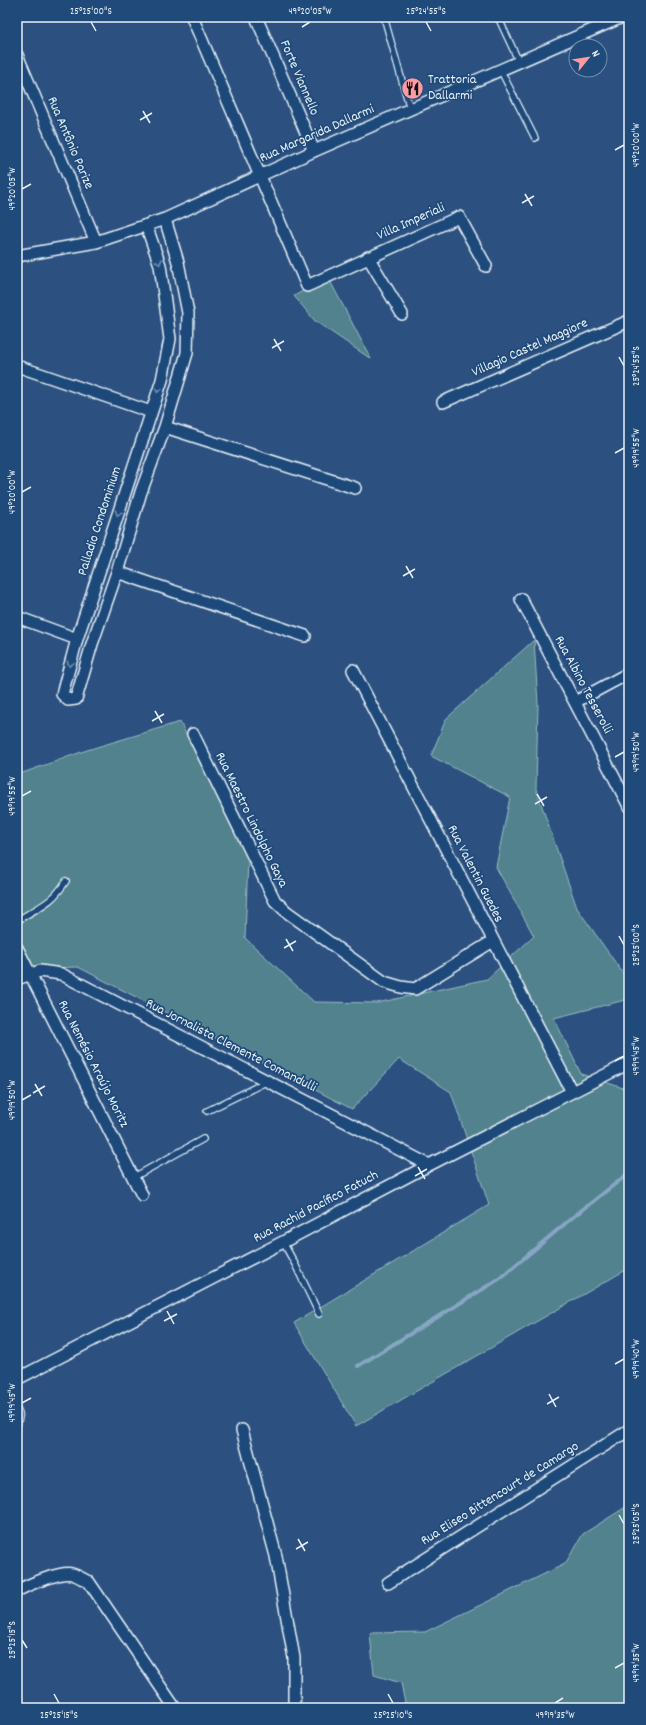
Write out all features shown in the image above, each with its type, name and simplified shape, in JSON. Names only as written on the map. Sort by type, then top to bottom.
[{"type":"street","points":[[192,17],[260,175]]},
{"type":"street","name":"Forte Viannello","points":[[256,17],[314,151]]},
{"type":"street","name":"Rua Margarida Dallarmi","points":[[17,256],[96,242],[165,219],[314,151],[622,17]]},
{"type":"street","name":"Rua Antônio Parize","points":[[17,55],[96,242]]},
{"type":"street","name":"Villa Imperiali","points":[[260,175],[307,286],[458,217],[486,266]]},
{"type":"street","name":"Palladio Condominium","points":[[146,225],[160,265],[165,293],[170,339],[162,380],[76,639],[62,694],[68,700],[76,699],[92,644],[117,572],[141,492],[165,427],[187,353],[188,313],[178,262],[165,219]]},
{"type":"street","name":"Villa Imperiali","points":[[368,258],[402,314]]},
{"type":"street","points":[[165,293],[183,290]]},
{"type":"street","name":"Villagio Castel Maggiore","points":[[443,402],[629,321]]},
{"type":"street","points":[[17,366],[151,412]]},
{"type":"street","points":[[165,427],[355,488]]},
{"type":"street","points":[[126,488],[141,492]]},
{"type":"street","points":[[117,572],[305,636]]},
{"type":"street","name":"Rua Albino Tesserolli","points":[[521,599],[629,806]]},
{"type":"street","points":[[17,617],[76,639]]},
{"type":"street","name":"Rua Valentin Guedes","points":[[353,670],[572,1092]]},
{"type":"street","points":[[575,702],[629,673]]},
{"type":"street","name":"Rua Maestro Lindolpho Gaya","points":[[193,734],[275,900],[287,912],[384,982],[401,987],[416,989],[493,942]]},
{"type":"street","name":"Rua Nemésio Araújo Moritz","points":[[17,948],[142,1194]]},
{"type":"street","name":"Rua Jornalista Clemente Comandulli","points":[[17,979],[40,971],[60,974],[267,1082],[429,1164]]},
{"type":"street","name":"Rua Rachid Pacífico Fatuch","points":[[17,1379],[283,1242],[429,1164],[629,1063]]},
{"type":"street","points":[[242,1430],[276,1556],[294,1658],[294,1708]]},
{"type":"street","name":"Rua Eliseo Bittencourt de Camargo","points":[[388,1583],[629,1430]]},
{"type":"street","points":[[17,1591],[26,1586],[54,1576],[71,1573],[89,1582],[175,1708]]},
{"type":"lane","points":[[384,17],[410,110]]},
{"type":"lane","points":[[498,17],[519,63]]},
{"type":"lane","points":[[500,70],[535,138]]},
{"type":"lane","points":[[17,921],[47,904],[58,894],[66,881]]},
{"type":"lane","points":[[207,1111],[267,1082]]},
{"type":"lane","points":[[134,1178],[203,1139]]},
{"type":"lane","points":[[283,1242],[296,1264],[318,1314]]},
{"type":"green space","points":[[328,277],[371,359],[315,321],[294,296]]},
{"type":"green space","points":[[534,640],[538,704],[536,789],[577,908],[629,982],[629,999],[554,1018],[581,1074],[629,1090],[629,1268],[356,1426],[294,1323],[489,1205],[451,1092],[399,1059],[352,1109],[78,967],[17,969],[17,775],[87,750],[180,722],[248,859],[245,938],[314,1002],[377,1003],[487,979],[534,936],[496,867],[510,797],[431,756],[446,719]]},
{"type":"green space","points":[[629,1505],[629,1708],[406,1708],[401,1683],[374,1675],[370,1633],[425,1632],[565,1564],[583,1534]]},
{"type":"building","points":[[19,1404],[23,1415],[19,1433],[17,1434],[17,1405]]},
{"type":"waterway","points":[[358,1366],[499,1279],[573,1217],[629,1173]]},
{"type":"place","name":"Trattoria Dallarmi","points":[[412,88]]}]
